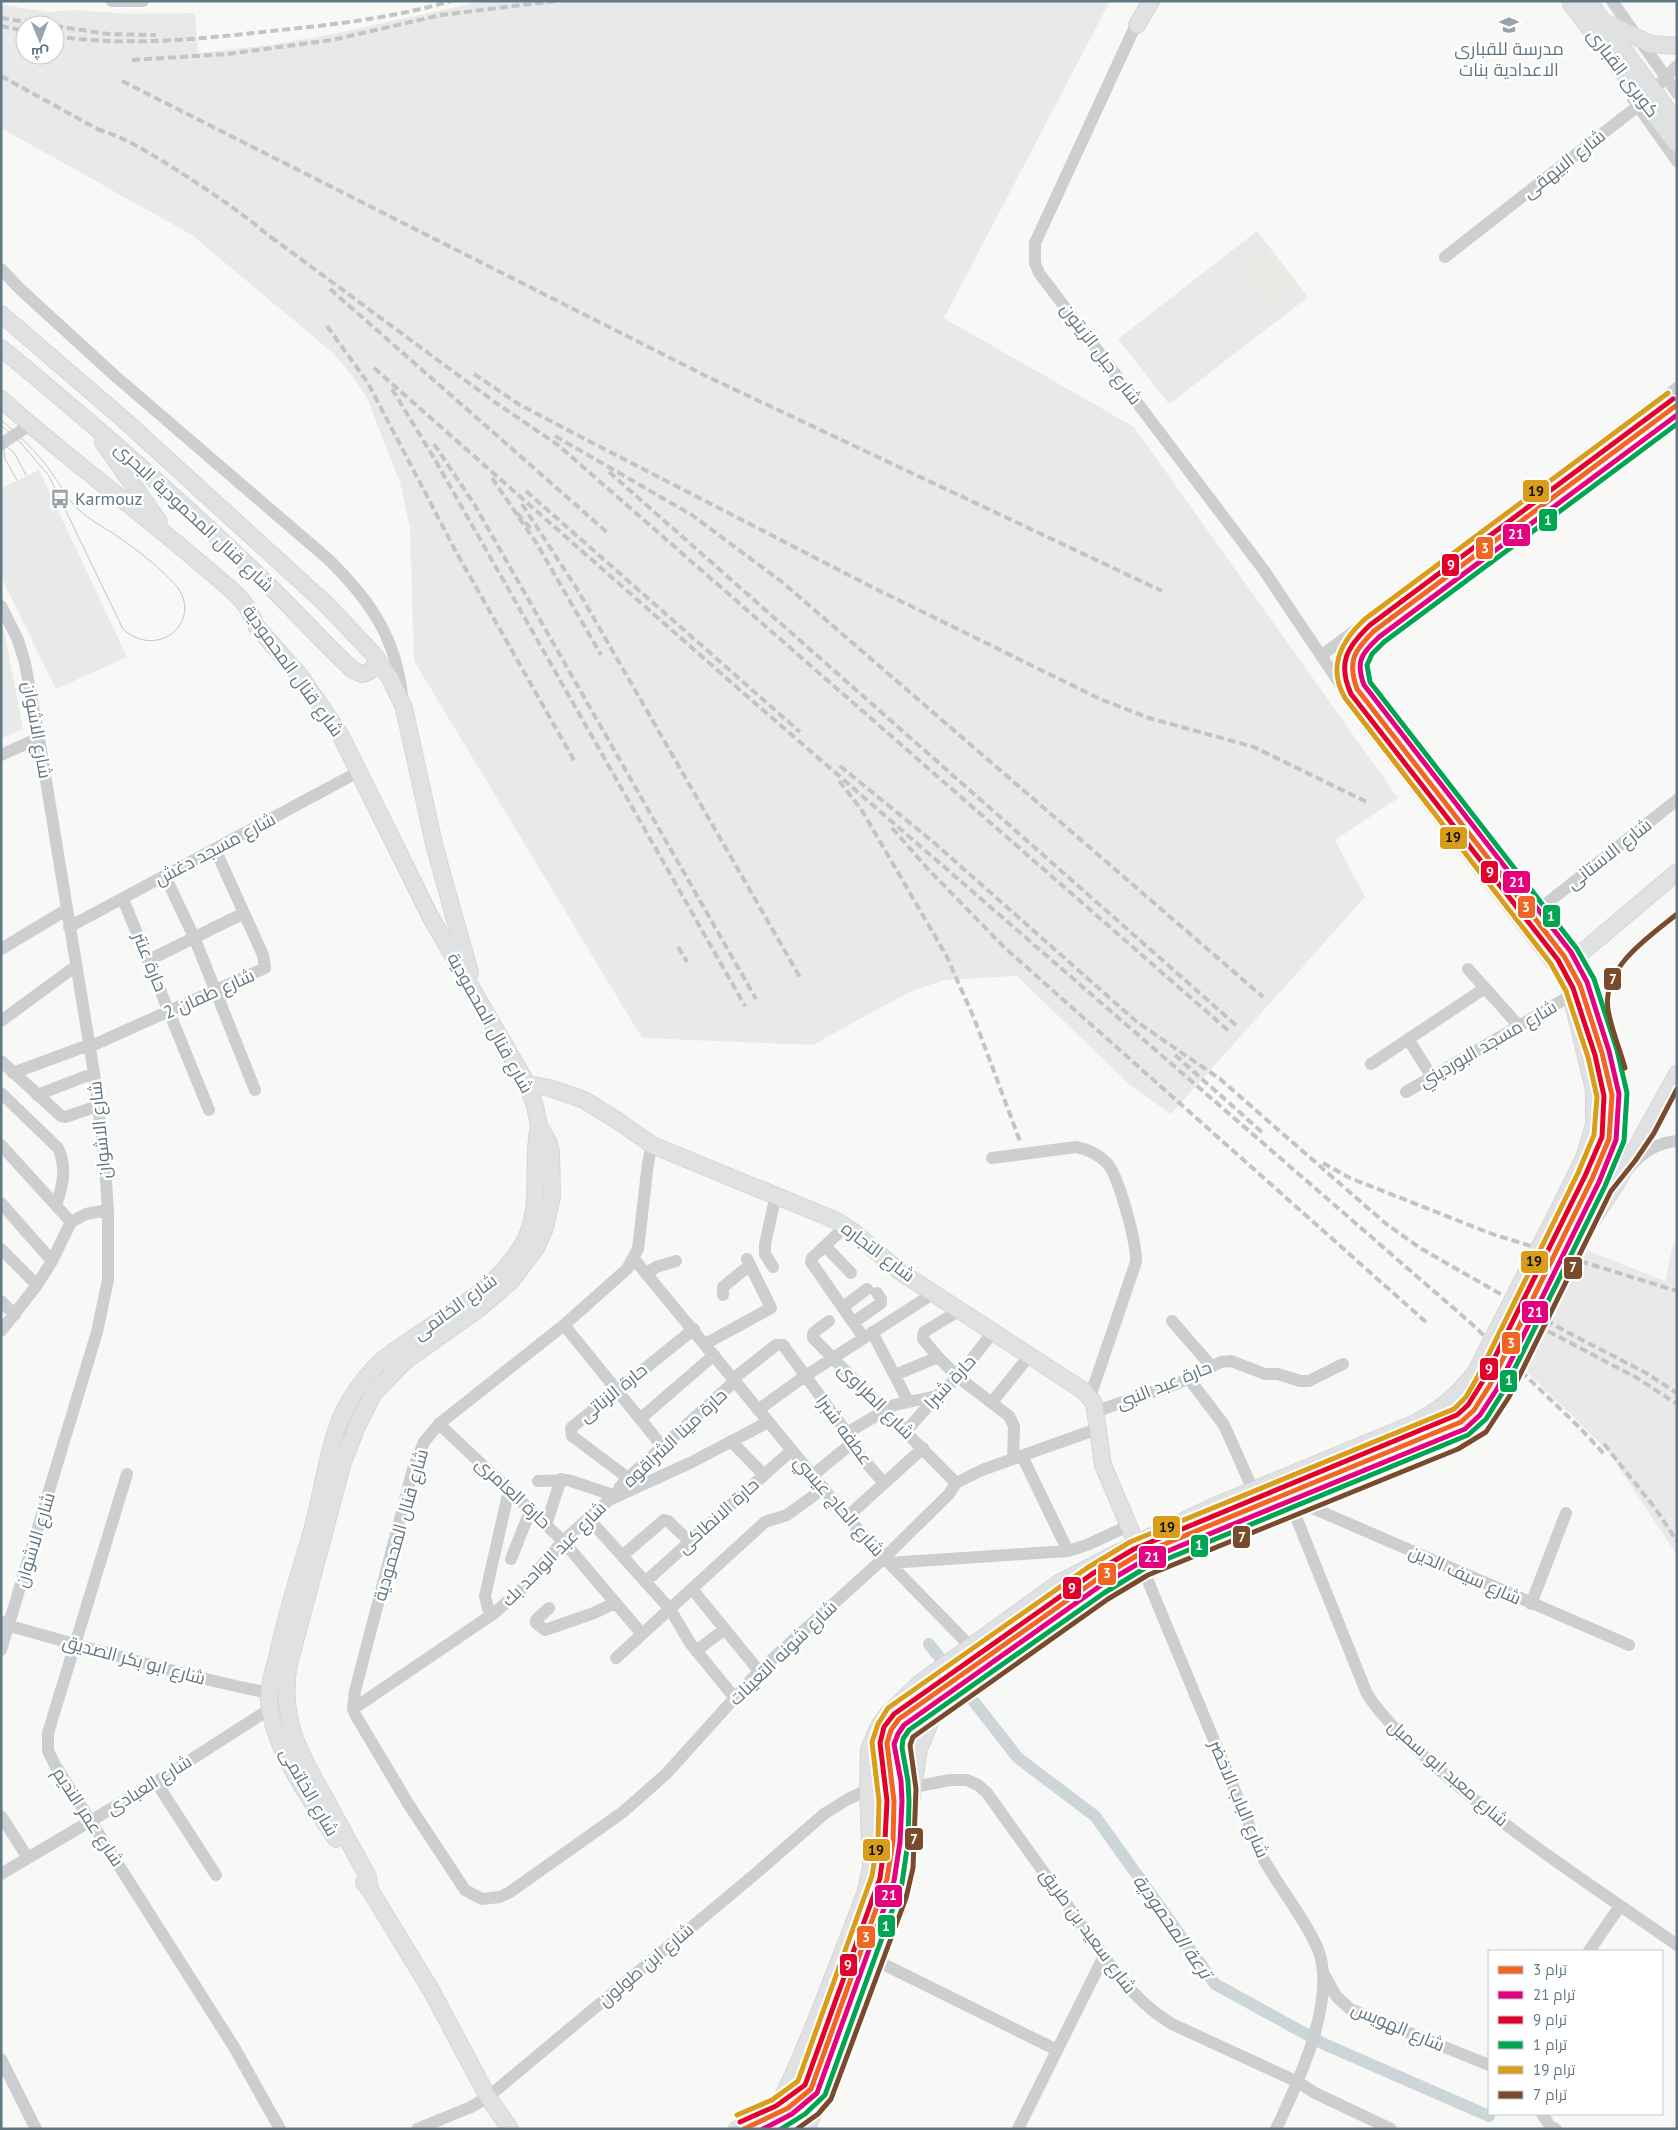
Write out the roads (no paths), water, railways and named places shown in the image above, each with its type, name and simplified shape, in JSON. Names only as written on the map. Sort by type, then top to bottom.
[{"type":"main road","points":[[1137,25],[1151,1]]},
{"type":"main road","name":"كوبرى القبارى","points":[[1569,1],[1677,144]]},
{"type":"main road","name":"كوبرى القبارى","points":[[1588,1],[1677,123]]},
{"type":"main road","points":[[1602,20],[1652,44],[1677,46]]},
{"type":"main road","name":"شارع قنال المحمودية البحرى","points":[[1,314],[122,418],[312,591],[349,626],[375,656],[390,678],[404,708],[435,848],[474,990]]},
{"type":"main road","name":"شارع قنال المحمودية البحرى","points":[[1,348],[87,419],[255,572],[353,670],[362,674],[372,670],[376,660],[375,656]]},
{"type":"main road","name":"شارع قنال المحمودية","points":[[1,399],[30,425],[170,537],[243,601],[257,627],[319,702],[340,734],[360,771],[409,874],[453,956],[527,1084],[535,1106],[539,1126]]},
{"type":"main road","points":[[87,419],[170,537]]},
{"type":"main road","points":[[737,2129],[754,2124],[772,2128],[865,1894],[871,1867],[868,1790],[869,1749],[873,1738],[888,1714],[920,1683],[1060,1584],[1136,1543],[1201,1512],[1391,1434],[1435,1413],[1463,1388],[1475,1372],[1558,1211],[1590,1142],[1595,1107],[1591,1074],[1569,991],[1572,968],[1580,954],[1677,872]]},
{"type":"main road","points":[[807,2129],[871,1958],[901,1868],[919,1749],[932,1720],[941,1708],[955,1694],[1047,1627],[1107,1588],[1143,1569],[1428,1450],[1466,1428],[1482,1413],[1494,1395],[1584,1232],[1616,1184],[1677,1074]]},
{"type":"main road","name":"شارع التجاره","points":[[527,1084],[550,1088],[584,1100],[652,1145],[820,1212],[846,1226],[889,1264],[1030,1355],[1094,1404]]},
{"type":"main road","name":"شارع الخاتمى","points":[[510,2129],[488,2096],[431,1990],[288,1760],[278,1737],[269,1701],[285,1620],[344,1412],[354,1394],[377,1365],[406,1343],[464,1305],[501,1274],[519,1250],[528,1232],[536,1206],[535,1144],[539,1126]]},
{"type":"main road","name":"شارع الخاتمى","points":[[370,1890],[368,1877],[293,1737],[285,1695],[289,1664],[343,1462],[358,1424],[374,1393],[404,1362],[498,1292],[516,1276],[536,1248],[545,1228],[552,1196],[551,1152],[549,1143],[539,1126]]},
{"type":"main road","points":[[1094,1404],[1103,1465],[1136,1543]]},
{"type":"street","points":[[112,1],[142,1]]},
{"type":"street","name":"شارع جبل الزيتون","points":[[1144,1],[1137,25],[1035,243],[1035,263],[1039,273],[1263,569],[1367,724],[1569,991]]},
{"type":"street","points":[[1559,1],[1677,161]]},
{"type":"street","points":[[1612,1],[1677,93]]},
{"type":"street","name":"شارع البيهقى","points":[[1445,257],[1638,106],[1677,66]]},
{"type":"street","points":[[1,269],[20,289],[114,375],[328,558],[356,586],[377,616],[393,651],[404,708]]},
{"type":"street","points":[[1322,655],[1588,457],[1677,388]]},
{"type":"street","points":[[1334,674],[1677,421]]},
{"type":"street","points":[[1,444],[30,425]]},
{"type":"street","name":"شارع الاشوان","points":[[1,606],[22,652],[39,738],[94,1073],[108,1210],[108,1280],[97,1332],[5,1622],[1,1650]]},
{"type":"street","points":[[1352,662],[1369,690],[1541,908],[1580,954]]},
{"type":"street","points":[[1,755],[39,738]]},
{"type":"street","name":"شارع مسجد دغش","points":[[69,927],[360,771]]},
{"type":"street","name":"شارع الاستانى","points":[[1541,908],[1677,800]]},
{"type":"street","name":"شارع طمان 2","points":[[13,1073],[89,1046],[170,1012],[265,968],[266,964],[263,955],[215,849]]},
{"type":"street","points":[[165,876],[194,937],[255,1090]]},
{"type":"street","name":"حارة عنتر","points":[[124,898],[209,1110]]},
{"type":"street","points":[[1,950],[66,910]]},
{"type":"street","points":[[149,960],[244,913]]},
{"type":"street","points":[[1,1021],[76,966]]},
{"type":"street","points":[[1468,969],[1519,1026]]},
{"type":"street","points":[[1371,1064],[1485,988]]},
{"type":"street","name":"شارع مسجد البورديني","points":[[1406,1092],[1519,1026],[1569,991]]},
{"type":"street","points":[[1408,1039],[1432,1077]]},
{"type":"street","points":[[1,1061],[60,1116],[66,1117],[98,1106]]},
{"type":"street","points":[[37,1096],[94,1073]]},
{"type":"street","points":[[1,1093],[58,1148],[62,1156],[62,1188],[56,1205]]},
{"type":"street","points":[[1616,1184],[1632,1164],[1644,1154],[1657,1146],[1677,1141]]},
{"type":"street","points":[[1,1145],[71,1222]]},
{"type":"street","name":"شارع قنال المحمودية","points":[[353,1709],[355,1691],[413,1469],[424,1442],[439,1424],[564,1325],[619,1277],[634,1259],[640,1238],[648,1163],[652,1145]]},
{"type":"street","points":[[992,1158],[1076,1147],[1084,1148],[1090,1150],[1107,1164],[1116,1178],[1134,1241],[1136,1262],[1094,1404]]},
{"type":"street","points":[[773,1267],[765,1254],[765,1244],[776,1195]]},
{"type":"street","points":[[1,1203],[52,1261]]},
{"type":"street","points":[[1,1330],[37,1285],[52,1261],[71,1222],[86,1214],[108,1210]]},
{"type":"street","points":[[846,1226],[812,1258],[811,1262],[854,1322],[868,1335],[895,1375],[908,1401]]},
{"type":"street","points":[[825,1246],[851,1273]]},
{"type":"street","points":[[1,1248],[37,1285]]},
{"type":"street","name":"شارع الحاج عيسي","points":[[634,1259],[694,1329],[714,1356],[847,1517],[886,1561],[1068,1551],[1087,1545],[1128,1526]]},
{"type":"street","points":[[646,1274],[656,1268],[676,1261]]},
{"type":"street","points":[[705,1344],[771,1308],[748,1262],[723,1287],[723,1295]]},
{"type":"street","points":[[843,1307],[872,1291],[881,1299],[881,1303],[854,1322]]},
{"type":"street","points":[[758,1410],[805,1376],[934,1292]]},
{"type":"street","points":[[1,1302],[14,1315]]},
{"type":"street","points":[[960,1310],[924,1332],[923,1339],[938,1358],[958,1377],[992,1402],[1013,1421],[1017,1457],[1068,1551]]},
{"type":"street","name":"شارع الطراوى","points":[[829,1321],[812,1336],[956,1483]]},
{"type":"street","points":[[1172,1321],[1212,1367]]},
{"type":"street","points":[[564,1325],[662,1446]]},
{"type":"street","name":"حارة الزناتى","points":[[628,1478],[570,1432],[573,1425],[694,1329]]},
{"type":"street","name":"حارة شبرا","points":[[906,1430],[937,1396],[958,1377],[993,1332]]},
{"type":"street","name":"عطفه شبرا","points":[[734,1380],[780,1344],[783,1345],[849,1439],[884,1482]]},
{"type":"street","points":[[992,1402],[1030,1355]]},
{"type":"street","points":[[640,1419],[714,1356]]},
{"type":"street","points":[[895,1375],[938,1358]]},
{"type":"street","name":"حارة عبد النبى","points":[[1094,1404],[1189,1379],[1221,1362],[1231,1361],[1265,1374],[1278,1374],[1300,1381],[1310,1381],[1343,1364]]},
{"type":"street","points":[[1189,1379],[1224,1425],[1253,1490]]},
{"type":"street","name":"حارة مينا الشراقوه","points":[[616,1496],[628,1478],[734,1380]]},
{"type":"street","points":[[813,1475],[849,1439],[885,1409],[908,1401],[937,1396]]},
{"type":"street","name":"شارع عبد الواحد بك","points":[[353,1709],[493,1614],[523,1588],[563,1541],[616,1496],[696,1467],[731,1441],[768,1422]]},
{"type":"street","name":"حارة العامرى","points":[[439,1424],[563,1541],[642,1634]]},
{"type":"street","name":"شارع شونه التعينات","points":[[353,1709],[433,1843],[466,1890],[482,1899],[491,1899],[510,1892],[623,1812],[666,1774],[734,1697],[759,1672],[886,1561],[949,1494],[956,1483],[982,1470],[1097,1429]]},
{"type":"street","points":[[731,1441],[764,1475]]},
{"type":"street","points":[[847,1517],[923,1448]]},
{"type":"street","name":"حارة الانطاكى","points":[[645,1582],[792,1450]]},
{"type":"street","name":"شارع عمر النديم","points":[[127,1474],[48,1732],[48,1751],[55,1766],[234,2047],[280,2129]]},
{"type":"street","points":[[546,1525],[561,1480]]},
{"type":"street","points":[[538,1482],[561,1480],[616,1496]]},
{"type":"street","points":[[616,1658],[765,1522],[787,1515],[824,1488]]},
{"type":"street","points":[[493,1614],[488,1609],[485,1596],[509,1490]]},
{"type":"street","name":"شارع سيف الدين","points":[[1297,1505],[1629,1645]]},
{"type":"street","name":"شارع معبد ابو سمبل","points":[[1297,1505],[1367,1694],[1380,1714],[1459,1788],[1535,1846],[1677,1945]]},
{"type":"street","points":[[511,1559],[530,1511]]},
{"type":"street","points":[[1531,1604],[1566,1513]]},
{"type":"street","points":[[588,1518],[670,1609],[696,1651],[734,1697]]},
{"type":"street","points":[[622,1556],[664,1520],[670,1522],[688,1542]]},
{"type":"street","points":[[886,1561],[971,1647]]},
{"type":"street","name":"شارع الباب الاخضر","points":[[1143,1569],[1262,1856],[1318,1949],[1323,1971],[1322,1996],[1307,2059],[1298,2082]]},
{"type":"street","points":[[692,1589],[759,1672]]},
{"type":"street","points":[[549,1608],[536,1620],[536,1623],[545,1630],[594,1613],[615,1603]]},
{"type":"street","name":"شارع ابو بكر الصديق","points":[[5,1622],[17,1628],[75,1645],[217,1683],[269,1701]]},
{"type":"street","points":[[696,1651],[725,1630]]},
{"type":"street","name":"شارع العبادى","points":[[1,1874],[156,1782],[269,1701]]},
{"type":"street","name":"شارع سعيد بن طريق","points":[[868,1790],[914,1786],[950,1780],[967,1780],[978,1785],[1004,1814],[1104,1956],[1132,1992],[1157,2015],[1172,2024],[1298,2082],[1316,2093],[1390,2129]]},
{"type":"street","points":[[156,1782],[216,1875]]},
{"type":"street","name":"شارع ابن طولون","points":[[417,2129],[471,2107],[488,2096],[754,1875],[824,1814],[868,1790]]},
{"type":"street","points":[[1,1816],[28,1858]]},
{"type":"street","points":[[1590,1950],[1620,1906]]},
{"type":"street","points":[[1018,2129],[1104,1956]]},
{"type":"street","points":[[871,1958],[1058,2050]]},
{"type":"street","name":"شارع الهويس","points":[[1323,1971],[1330,1988],[1350,2009],[1488,2065]]},
{"type":"street","points":[[1,2059],[36,2129]]},
{"type":"street","points":[[1276,2129],[1298,2082]]},
{"type":"street","points":[[1543,2115],[1552,2128]]},
{"type":"waterway","name":"ترعة المحمودية","points":[[929,1644],[1018,1758],[1095,1816],[1215,1984],[1324,2044],[1489,2116]]},
{"type":"tram line","name":"19","points":[[737,2115],[772,2100],[798,2081],[872,1876],[878,1839],[879,1801],[872,1742],[878,1724],[888,1708],[1087,1568],[1130,1542],[1454,1409],[1466,1397],[1477,1378],[1578,1173],[1594,1135],[1597,1097],[1588,1057],[1566,991],[1551,964],[1345,698],[1337,676],[1337,665],[1343,645],[1365,619],[1668,393]]},
{"type":"tram line","name":"9","points":[[740,2122],[776,2106],[805,2085],[880,1878],[885,1840],[887,1801],[880,1743],[884,1727],[894,1714],[1092,1574],[1134,1549],[1457,1415],[1468,1405],[1483,1381],[1585,1176],[1602,1137],[1604,1096],[1595,1055],[1573,988],[1558,960],[1351,694],[1347,683],[1345,664],[1350,648],[1370,625],[1673,399]]},
{"type":"tram line","name":"3","points":[[744,2129],[788,2108],[811,2089],[887,1879],[893,1841],[894,1801],[887,1743],[891,1730],[899,1719],[1096,1580],[1138,1555],[1461,1422],[1474,1410],[1490,1385],[1592,1179],[1609,1139],[1612,1095],[1602,1053],[1580,985],[1564,956],[1357,689],[1353,671],[1354,657],[1374,631],[1677,405]]},
{"type":"tram line","name":"21","points":[[763,2129],[792,2114],[817,2093],[894,1881],[900,1842],[902,1801],[901,1781],[894,1744],[904,1725],[1100,1586],[1141,1562],[1465,1429],[1480,1415],[1497,1389],[1599,1182],[1616,1140],[1619,1094],[1609,1051],[1587,982],[1571,952],[1364,685],[1361,677],[1360,663],[1364,653],[1379,637],[1677,415]]},
{"type":"tram line","points":[[1,420],[42,460],[68,498],[80,511],[140,553],[177,586],[184,601],[184,614],[180,625],[172,633],[162,639],[149,641],[136,638],[123,629],[49,476],[20,442],[1,425]]},
{"type":"tram line","name":"1","points":[[781,2129],[805,2114],[825,2095],[902,1883],[908,1842],[909,1801],[908,1781],[902,1748],[903,1739],[909,1730],[1104,1593],[1145,1568],[1468,1435],[1486,1419],[1503,1392],[1605,1186],[1624,1141],[1627,1093],[1617,1050],[1594,979],[1577,949],[1370,682],[1367,665],[1372,654],[1384,642],[1677,424]]},
{"type":"tram line","points":[[1,437],[3,443],[15,454],[26,475]]},
{"type":"tram line","points":[[3,443],[5,459],[17,480]]},
{"type":"tram line","name":"7","points":[[1625,1068],[1608,1009],[1608,994],[1612,980],[1630,954],[1677,914]]},
{"type":"tram line","points":[[924,1688],[1050,1601],[1129,1554],[1463,1414],[1477,1398],[1498,1360],[1564,1215],[1590,1165],[1600,1138],[1605,1111],[1603,1074]]},
{"type":"tram line","name":"7","points":[[797,2129],[818,2114],[831,2099],[906,1898],[913,1868],[916,1789],[910,1745],[913,1737],[1108,1599],[1148,1575],[1458,1449],[1486,1432],[1509,1397],[1611,1191],[1654,1133],[1677,1089]]},
{"type":"tram line","points":[[806,2129],[805,2109],[811,2089]]},
{"type":"tram line","points":[[731,2129],[747,2121]]},
{"type":"railway","points":[[65,37],[109,41],[163,41],[217,37],[362,20],[407,12],[451,1]]},
{"type":"railway","points":[[132,60],[228,54],[332,40],[441,15],[555,1]]},
{"type":"railway","points":[[1,18],[15,20]]},
{"type":"railway","points":[[1,26],[15,29]]},
{"type":"railway","points":[[65,28],[108,34],[156,35]]},
{"type":"railway","points":[[1,76],[103,132]]},
{"type":"railway","points":[[122,81],[706,376],[1162,591]]},
{"type":"railway","points":[[97,129],[145,150],[238,211],[275,241]]},
{"type":"railway","points":[[271,237],[496,403],[558,445],[1230,1032]]},
{"type":"railway","points":[[330,289],[609,534]]},
{"type":"railway","points":[[327,326],[368,383],[455,550],[575,762]]},
{"type":"railway","points":[[374,368],[741,691],[1473,1325],[1580,1428],[1606,1456]]},
{"type":"railway","points":[[474,374],[520,405],[583,438],[870,586],[1100,699],[1149,718],[1254,747],[1367,802]]},
{"type":"railway","points":[[392,389],[434,458],[745,1006]]},
{"type":"railway","points":[[555,436],[692,515],[782,582],[1263,997]]},
{"type":"railway","points":[[434,444],[474,504],[756,999]]},
{"type":"railway","points":[[609,472],[1237,1026]]},
{"type":"railway","points":[[492,478],[537,544],[601,655]]},
{"type":"railway","points":[[526,491],[800,732]]},
{"type":"railway","points":[[522,504],[577,589],[801,979]]},
{"type":"railway","points":[[517,513],[533,531]]},
{"type":"railway","points":[[840,766],[932,841],[1137,1022],[1220,1079],[1385,1223],[1420,1248],[1565,1331],[1646,1373],[1677,1393]]},
{"type":"railway","points":[[839,781],[861,809],[946,955],[974,1018],[1021,1144]]},
{"type":"railway","points":[[892,828],[927,868],[1005,948],[1427,1323]]},
{"type":"railway","points":[[678,947],[687,962]]},
{"type":"railway","points":[[1175,1055],[1263,1133]]},
{"type":"railway","points":[[1323,1163],[1350,1178],[1492,1234],[1677,1291]]},
{"type":"railway","points":[[1527,1320],[1637,1378],[1677,1404]]},
{"type":"railway","points":[[1604,1444],[1655,1508],[1677,1541]]},
{"type":"place","name":"مدرسة للقبارى الاعدادية بنات","points":[[1509,25]]},
{"type":"place","name":"Karmouz","points":[[60,499]]}]
